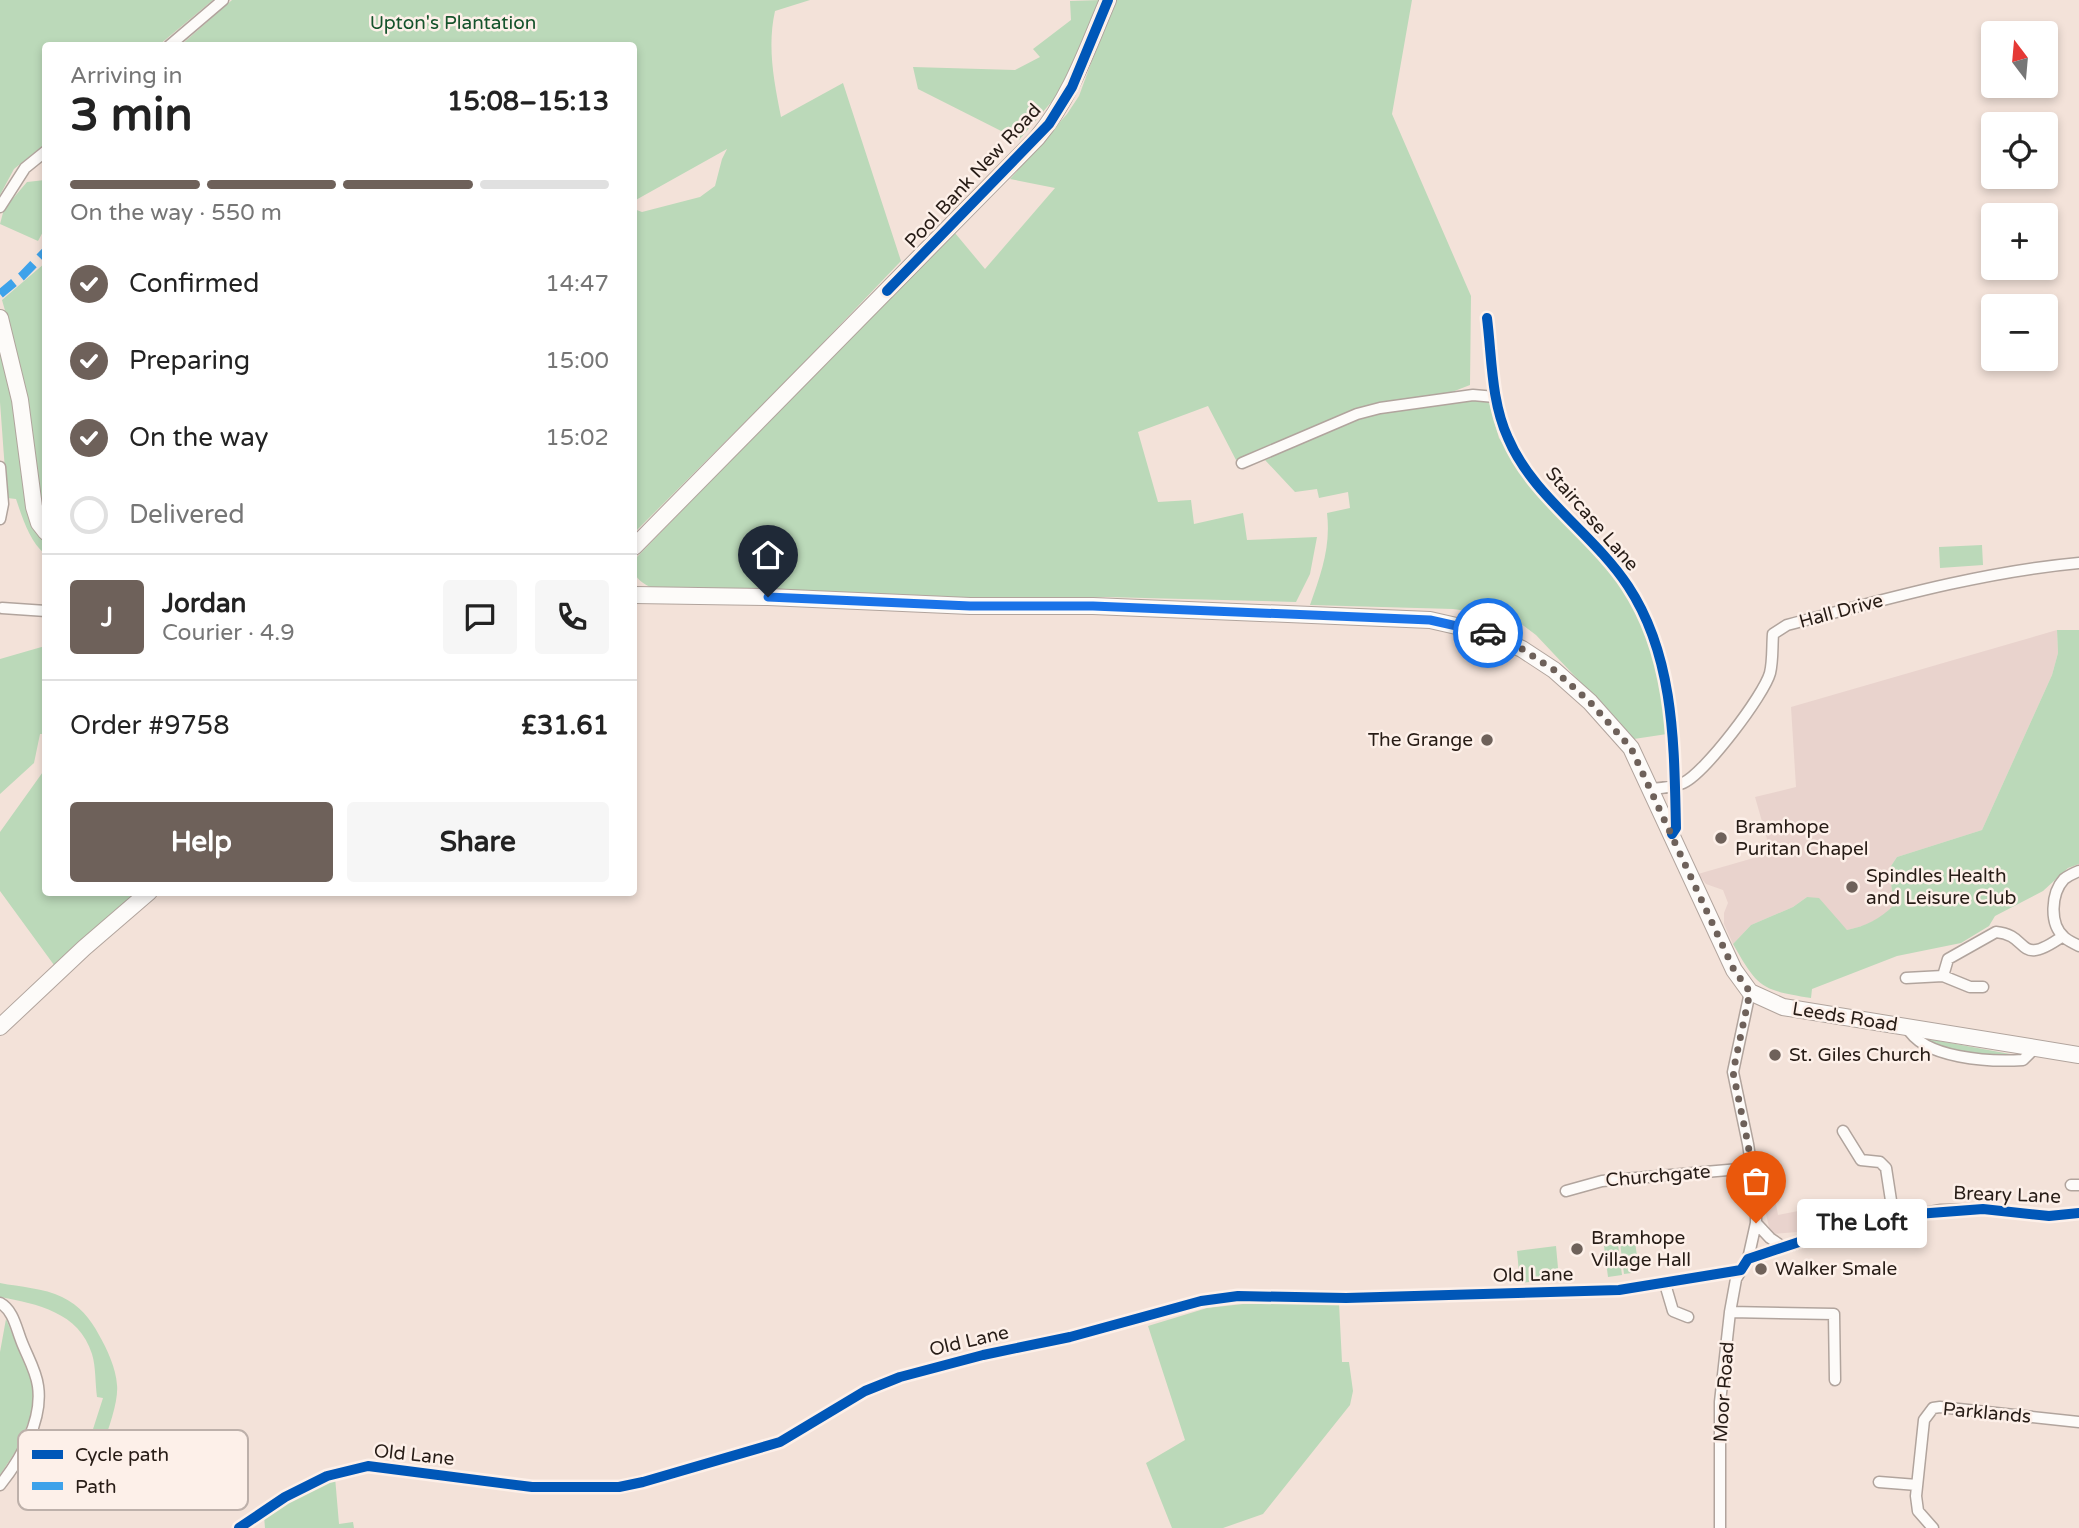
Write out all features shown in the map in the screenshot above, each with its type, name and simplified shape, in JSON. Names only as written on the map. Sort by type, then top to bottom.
[{"type":"highway","name":"Pool Bank New Road","points":[[637,544],[1043,131],[1072,87],[1108,0]]},
{"type":"highway","points":[[0,318],[20,400],[34,507],[42,527]]},
{"type":"highway","points":[[637,593],[970,606],[1093,606],[1430,620],[1487,633],[1522,649],[1554,670],[1590,702],[1631,748],[1734,970],[1750,992]]},
{"type":"highway","points":[[0,1027],[144,896]]},
{"type":"highway","name":"Leeds Road","points":[[1750,992],[1783,1007],[2079,1055]]},
{"type":"street","points":[[174,42],[223,0]]},
{"type":"street","points":[[0,208],[25,169],[42,154]]},
{"type":"street","name":"Staircase Lane","points":[[1487,318],[1495,397],[1507,438],[1524,467],[1628,586],[1658,652],[1672,721],[1676,828],[1672,834]]},
{"type":"street","points":[[1242,463],[1357,414],[1380,408],[1473,395],[1495,397]]},
{"type":"street","points":[[0,467],[4,504],[0,519]]},
{"type":"street","name":"Hall Drive","points":[[1651,789],[1675,786],[1698,774],[1715,756],[1746,714],[1770,674],[1773,634],[1787,625],[1914,592],[2041,567],[2079,563]]},
{"type":"street","points":[[2,608],[42,611]]},
{"type":"street","points":[[2079,871],[2065,878],[2054,900],[2054,918],[2063,936],[2079,946]]},
{"type":"street","points":[[1943,976],[1948,959],[1996,932],[2009,934],[2031,951],[2048,947],[2063,936]]},
{"type":"street","points":[[1906,978],[1943,976],[1970,987],[1983,987]]},
{"type":"street","name":"Moor Road","points":[[1720,1528],[1720,1402],[1730,1312],[1736,1279],[1748,1259],[1756,1223],[1751,1168],[1733,1072],[1750,992]]},
{"type":"street","points":[[1843,1131],[1861,1160],[1880,1162],[1886,1168],[1894,1220]]},
{"type":"street","name":"Churchgate","points":[[1566,1191],[1602,1181],[1751,1168]]},
{"type":"street","name":"Breary Lane","points":[[1748,1259],[1847,1227],[1941,1210],[1983,1209],[2049,1216],[2079,1213]]},
{"type":"street","points":[[1756,1223],[1783,1247]]},
{"type":"street","name":"Old Lane","points":[[239,1528],[285,1497],[327,1476],[368,1466],[532,1487],[619,1487],[643,1482],[780,1441],[865,1391],[900,1377],[1070,1337],[1201,1301],[1238,1296],[1346,1297],[1612,1291],[1741,1270]]},
{"type":"street","points":[[1665,1284],[1673,1311],[1688,1317]]},
{"type":"street","points":[[0,1303],[14,1320],[38,1383],[39,1399],[32,1430]]},
{"type":"street","points":[[1730,1312],[1834,1314],[1835,1380]]},
{"type":"street","name":"Parklands","points":[[1926,1526],[1918,1511],[1917,1485],[1924,1420],[1933,1408],[2079,1422]]},
{"type":"street","points":[[0,1485],[18,1456]]},
{"type":"street","points":[[1879,1482],[1917,1485]]},
{"type":"shaded area","points":[[2057,630],[2058,653],[2052,675],[1982,830],[1897,857],[1889,869],[1894,905],[1882,917],[1863,926],[1847,930],[1807,897],[1793,907],[1751,925],[1733,944],[1724,924],[1728,903],[1723,890],[1706,884],[1698,874],[1771,853],[1755,797],[1796,787],[1791,707]]},
{"type":"shaded area","points":[[1774,1194],[1778,1215],[1798,1211],[1798,1232],[1772,1234],[1770,1231],[1762,1198]]},
{"type":"green space","points":[[0,0],[213,0],[163,42],[42,42],[42,146],[14,169],[0,195]]},
{"type":"green space","name":"Upton's Plantation","points":[[232,0],[810,0],[775,11],[772,51],[781,117],[843,83],[901,261],[798,369],[637,530],[637,210],[642,212],[700,197],[715,186],[727,149],[637,199],[637,42],[184,42]]},
{"type":"green space","points":[[1102,0],[1071,79],[1019,140],[918,89],[913,67],[1015,70],[1040,57],[1033,49],[1071,20],[1070,1]]},
{"type":"green space","points":[[1114,0],[1412,0],[1392,114],[1471,296],[1470,385],[1439,397],[1326,422],[1236,460],[1208,406],[1138,432],[1158,502],[1191,500],[1194,524],[1243,513],[1247,540],[1317,537],[1310,574],[1296,602],[1106,597],[982,601],[650,587],[642,582],[637,577],[637,557],[955,233],[985,269],[1055,188],[1010,179],[1067,114],[1079,96]]},
{"type":"green space","points":[[42,180],[42,234],[38,241],[0,224],[4,209],[27,182]]},
{"type":"green space","points":[[42,266],[42,506],[15,351],[2,300]]},
{"type":"green space","points":[[0,340],[42,526],[42,551],[31,536],[16,499],[7,498],[0,402]]},
{"type":"green space","points":[[1488,398],[1499,438],[1517,464],[1572,531],[1622,581],[1639,611],[1658,657],[1667,734],[1634,739],[1536,635],[1512,617],[1453,609],[1310,605],[1326,549],[1327,513],[1350,508],[1348,492],[1319,498],[1317,489],[1295,492],[1265,460],[1328,429],[1365,415]]},
{"type":"green space","points":[[1982,545],[1983,565],[1940,568],[1939,547]]},
{"type":"green space","points":[[2057,630],[2079,630],[2079,864],[2068,868],[2043,891],[1995,916],[1989,926],[1961,943],[1897,956],[1812,989],[1811,998],[1771,989],[1755,978],[1733,944],[1751,925],[1793,907],[1807,897],[1819,898],[1847,930],[1867,924],[1894,905],[1889,869],[1897,857],[1982,830],[2052,675],[2058,653]]},
{"type":"green space","points":[[42,647],[42,734],[34,763],[0,794],[0,659]]},
{"type":"green space","points":[[42,773],[42,896],[133,897],[54,965],[0,891],[0,832]]},
{"type":"green space","points":[[1923,1038],[2021,1056],[1999,1057],[1971,1053],[1944,1047]]},
{"type":"green space","points":[[1635,1241],[1639,1272],[1624,1274],[1620,1243]]},
{"type":"green space","points":[[1618,1244],[1622,1275],[1608,1277],[1604,1246]]},
{"type":"green space","points":[[1556,1246],[1559,1279],[1520,1283],[1517,1251]]},
{"type":"green space","points":[[0,1283],[32,1288],[62,1297],[84,1313],[105,1346],[116,1379],[117,1397],[108,1430],[93,1430],[103,1398],[97,1397],[92,1354],[77,1328],[55,1312],[0,1297]]},
{"type":"green space","points":[[1339,1303],[1342,1362],[1349,1362],[1353,1391],[1350,1405],[1263,1514],[1223,1528],[1172,1528],[1146,1463],[1185,1440],[1148,1326],[1207,1308],[1243,1304]]},
{"type":"green space","points":[[6,1319],[33,1382],[34,1401],[25,1430],[18,1430],[18,1448],[0,1475],[0,1352]]},
{"type":"green space","points":[[335,1477],[339,1524],[353,1522],[354,1528],[265,1528],[264,1516]]},
{"type":"marked path","points":[[0,294],[42,255]]},
{"type":"cycle path","points":[[887,291],[1049,124],[1072,87],[1108,0]]},
{"type":"cycle path","points":[[1487,318],[1498,409],[1508,438],[1532,479],[1598,549],[1628,586],[1655,642],[1669,703],[1672,734],[1676,828],[1672,834]]},
{"type":"cycle path","points":[[239,1528],[285,1497],[327,1476],[368,1466],[532,1487],[619,1487],[643,1482],[780,1442],[865,1391],[900,1377],[983,1355],[1070,1337],[1201,1301],[1238,1296],[1346,1298],[1619,1290],[1741,1270],[1748,1259],[1799,1242],[1847,1227],[1917,1214],[1983,1209],[2049,1216],[2079,1213]]},
{"type":"way so far","points":[[1488,633],[1522,649],[1554,670],[1590,702],[1631,748],[1734,970],[1750,992],[1733,1072],[1748,1144],[1756,1197],[1756,1223]]},
{"type":"place","name":"The Grange","points":[[1487,740]]},
{"type":"place","name":"Bramhope Puritan Chapel","points":[[1721,838]]},
{"type":"place","name":"Spindles Health and Leisure Club","points":[[1852,887]]},
{"type":"place","name":"St. Giles Church","points":[[1775,1055]]},
{"type":"place","name":"The Loft","points":[[1756,1223]]},
{"type":"place","name":"Bramhope Village Hall","points":[[1577,1249]]},
{"type":"place","name":"Walker Smale","points":[[1761,1269]]},
{"type":"route","points":[[768,597],[970,606],[1093,606],[1430,620],[1488,633]]}]
